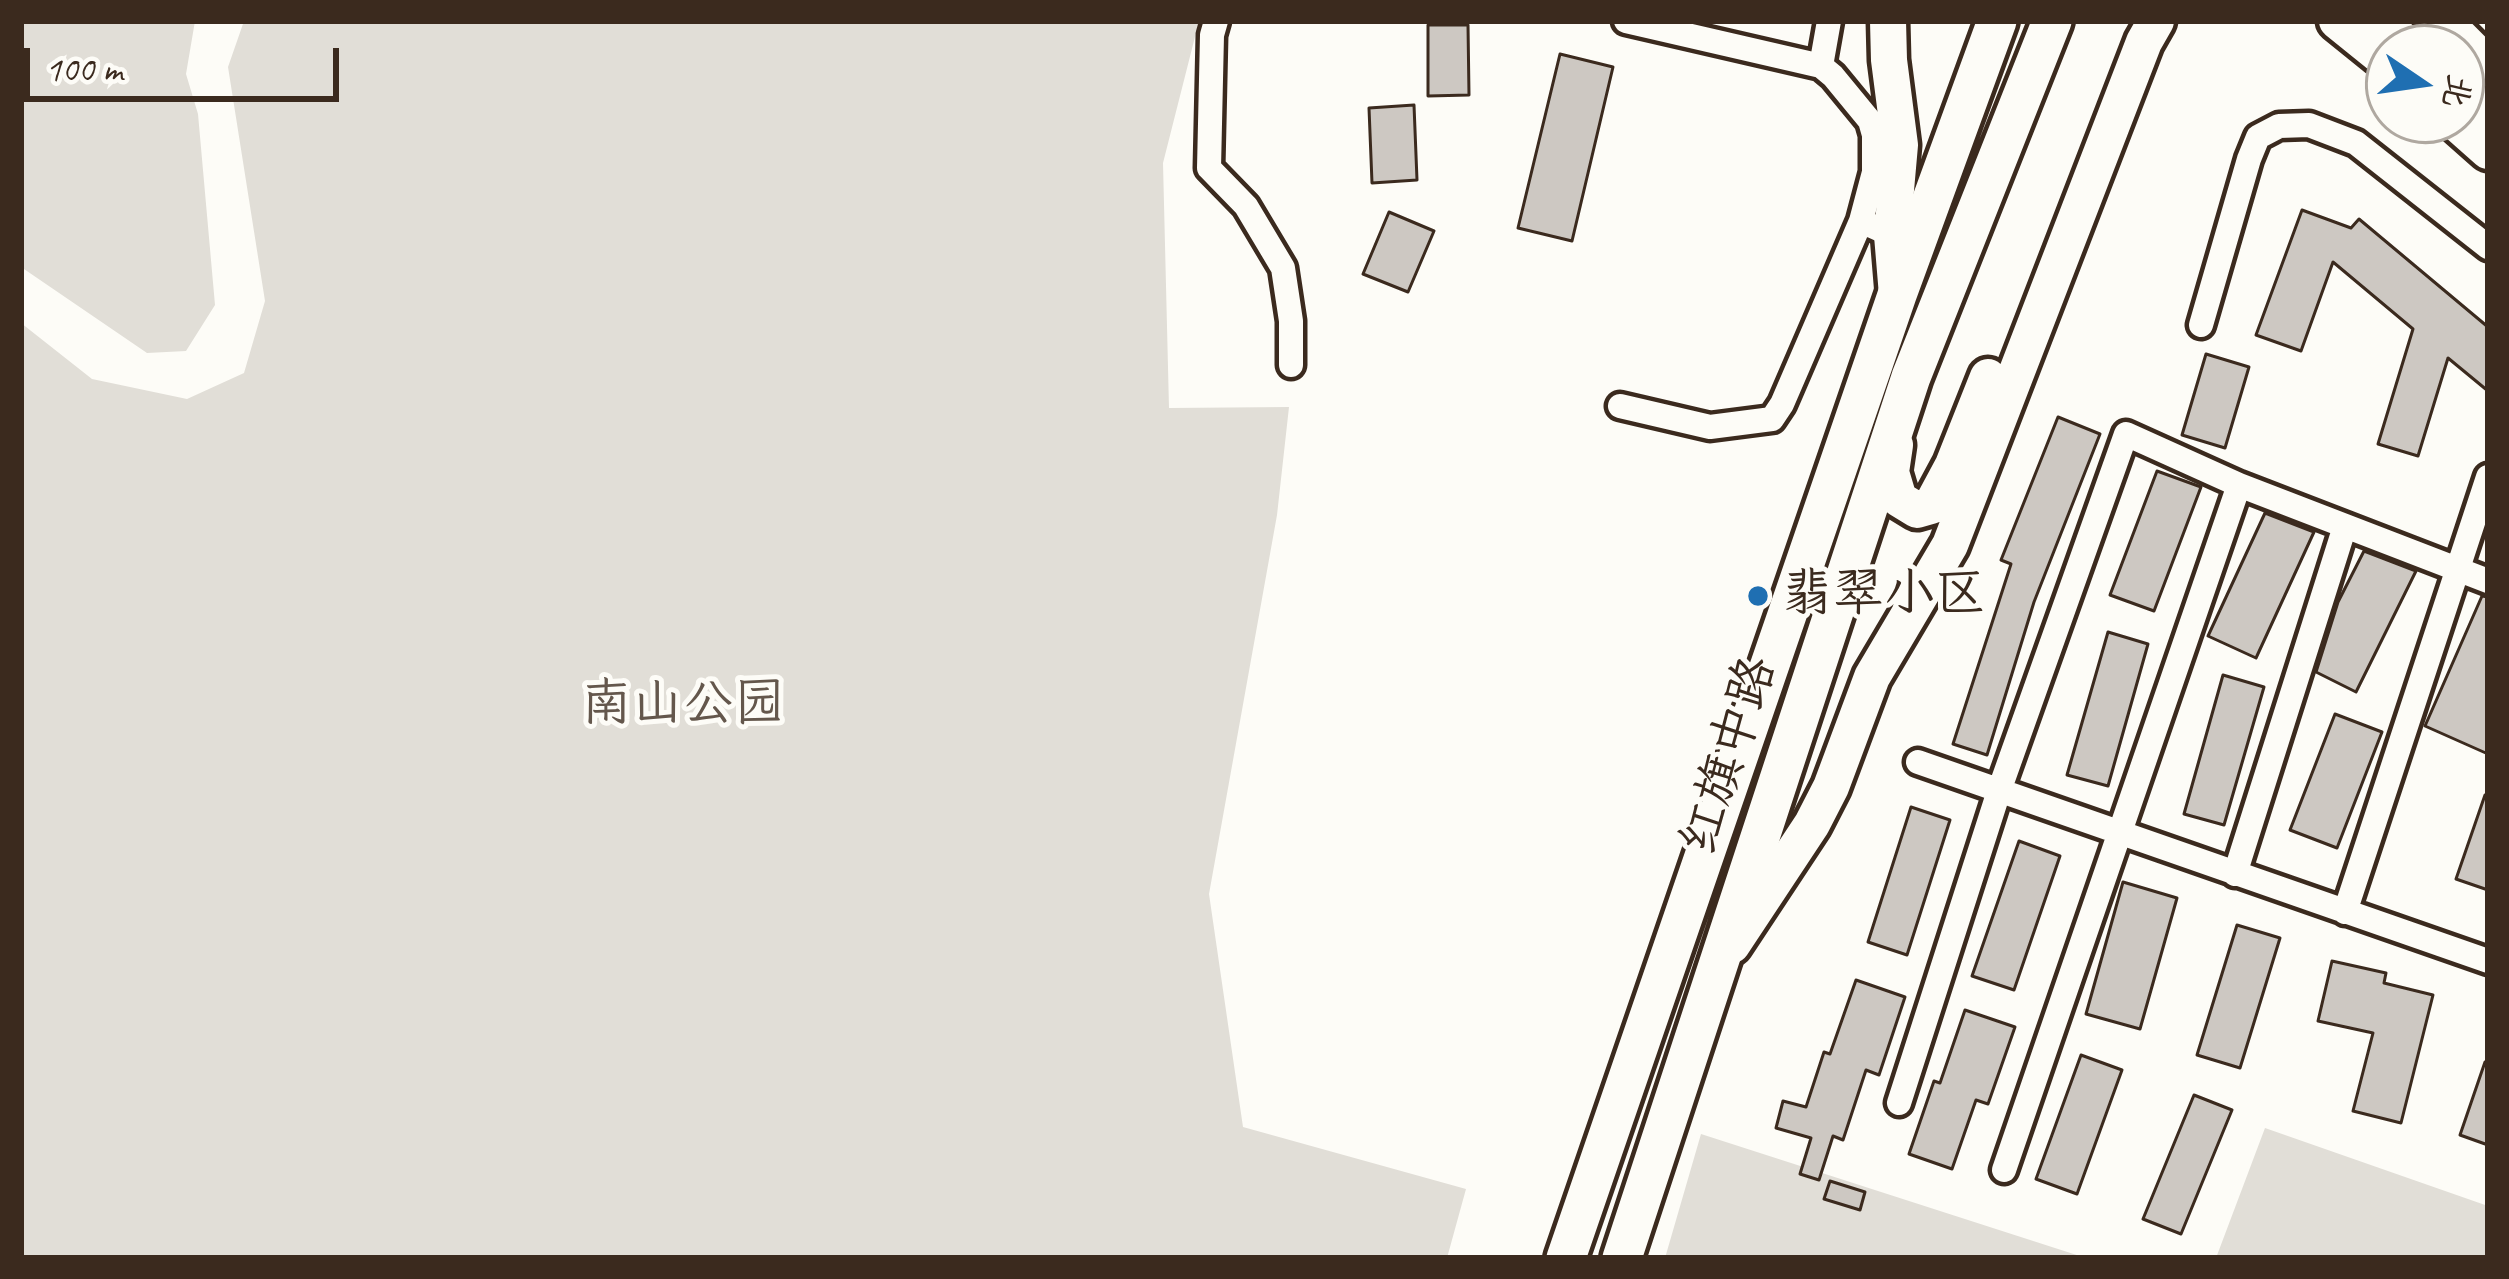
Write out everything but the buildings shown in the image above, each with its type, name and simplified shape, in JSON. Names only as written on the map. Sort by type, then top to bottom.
[{"type":"main road","points":[[1888,21],[1900,146],[1876,228],[1898,295]]},
{"type":"main road","name":"红旗中路","points":[[1567,1258],[1997,21]]},
{"type":"main road","name":"红旗中路","points":[[1622,1258],[1911,377],[2052,21]]},
{"type":"main road","points":[[1911,377],[1891,472],[1903,504],[1922,509],[1935,500],[1953,465],[2124,21]]},
{"type":"main road","points":[[1717,968],[1812,824],[1831,787],[1871,677],[1950,545],[2156,21]]},
{"type":"main road","points":[[2326,21],[2365,38]]},
{"type":"main road","points":[[2337,21],[2365,36]]},
{"type":"main road","points":[[2444,21],[2488,65]]},
{"type":"street","points":[[1216,21],[1209,168],[1246,206],[1283,268],[1292,321],[1291,365]]},
{"type":"street","points":[[1620,406],[1710,427],[1772,419],[1876,228],[1870,122],[1820,66],[1626,21]]},
{"type":"street","points":[[1820,66],[1829,21]]},
{"type":"street","points":[[2201,325],[2249,159],[2258,137],[2278,126],[2308,125],[2356,142],[2488,247]]},
{"type":"street","points":[[1899,1103],[1999,791],[2126,434],[2239,485],[2488,581]]},
{"type":"street","points":[[2345,912],[2488,477]]},
{"type":"street","points":[[2004,1170],[2239,485]]},
{"type":"street","points":[[2235,874],[2344,526]]},
{"type":"street","points":[[1918,761],[2488,961]]},
{"type":"green space","points":[[21,21],[195,21],[186,74],[198,114],[215,305],[186,351],[147,353],[21,267]]},
{"type":"green space","name":"南山公园","points":[[244,21],[1199,21],[1163,163],[1169,408],[1289,407],[1277,515],[1209,894],[1243,1127],[1466,1189],[1447,1258],[21,1258],[21,323],[92,379],[187,399],[244,373],[265,301],[228,67]]},
{"type":"green space","points":[[2265,1128],[2488,1206],[2488,1258],[2216,1258]]},
{"type":"green space","points":[[1701,1134],[2086,1258],[1665,1258]]},
{"type":"place","name":"翡翠小区","points":[[1758,596]]}]
